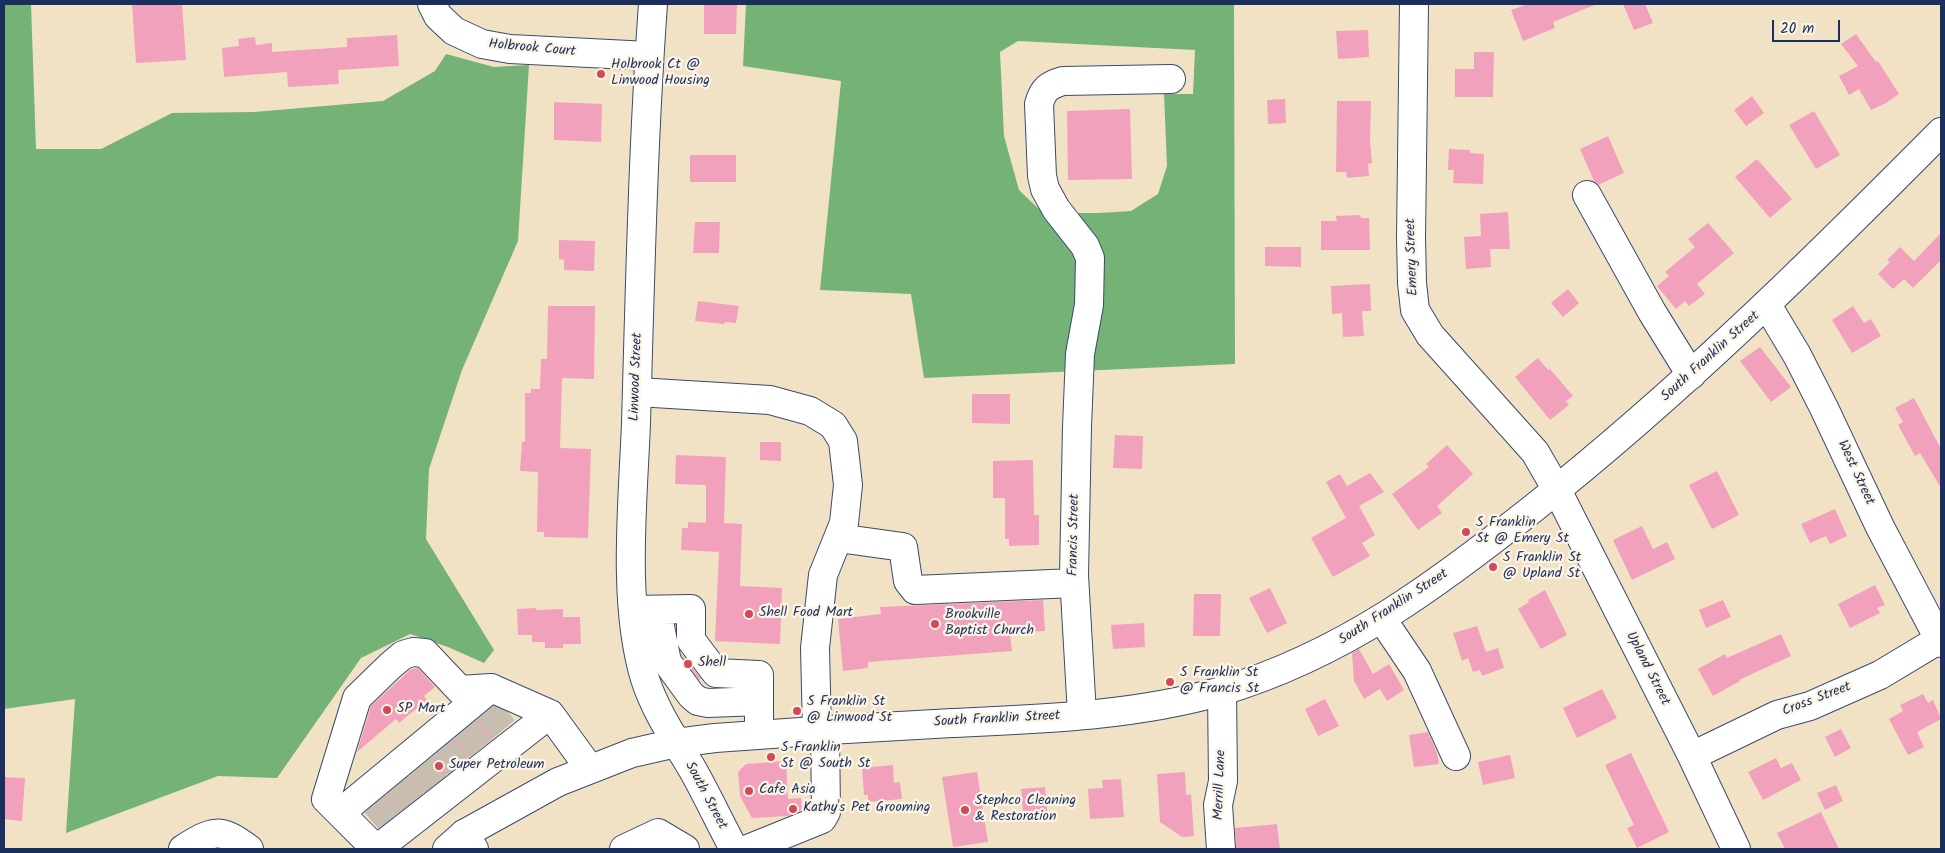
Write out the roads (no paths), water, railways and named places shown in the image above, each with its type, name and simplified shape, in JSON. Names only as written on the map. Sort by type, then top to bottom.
[{"type":"main road","name":"Holbrook Court","points":[[432,4],[438,16],[454,32],[482,44],[510,49],[649,56]]},
{"type":"main road","name":"Linwood Street","points":[[653,4],[649,56],[632,563],[645,610],[637,646],[645,679],[656,707],[676,743]]},
{"type":"main road","name":"Emery Street","points":[[1414,4],[1411,238],[1415,310],[1430,335],[1534,452],[1557,490]]},
{"type":"main road","name":"Francis Street","points":[[1082,715],[1074,583],[1076,427],[1080,354],[1089,305],[1090,258],[1085,246],[1056,209],[1045,189],[1042,176],[1039,104],[1042,92],[1050,85],[1063,82],[1171,79]]},
{"type":"main road","name":"South Franklin Street","points":[[461,844],[558,782],[632,753],[676,743],[759,734],[1082,715],[1168,704],[1222,691],[1266,676],[1335,646],[1382,619],[1454,570],[1557,490],[1691,375],[1767,305],[1941,132]]},
{"type":"main road","points":[[1587,195],[1652,312],[1691,375]]},
{"type":"main road","name":"West Street","points":[[1767,305],[1797,355],[1880,527],[1940,641]]},
{"type":"main road","points":[[637,392],[770,400],[810,412],[833,425],[843,441],[848,485],[844,523],[823,576],[815,648],[826,812],[822,819],[748,849]]},
{"type":"main road","name":"Upland Street","points":[[1557,490],[1692,756],[1736,849]]},
{"type":"main road","points":[[838,538],[903,547],[908,581],[915,590],[1074,583]]},
{"type":"main road","points":[[645,610],[667,662],[691,695],[698,700],[708,703],[759,701],[759,734]]},
{"type":"main road","points":[[1382,619],[1417,671],[1456,756]]},
{"type":"main road","name":"Cross Street","points":[[1692,756],[1777,715],[1810,706],[1880,675],[1940,641]]},
{"type":"main road","points":[[376,849],[326,799],[357,698],[390,666],[403,656],[413,652],[426,653],[460,690],[495,713],[550,714]]},
{"type":"main road","name":"Merrill Lane","points":[[1221,849],[1218,805],[1223,781],[1222,691]]},
{"type":"main road","points":[[340,813],[383,812],[473,738],[495,713],[550,714]]},
{"type":"main road","points":[[376,849],[383,812],[473,738],[495,713]]},
{"type":"main road","points":[[550,714],[590,770]]},
{"type":"main road","name":"South Street","points":[[676,743],[694,772],[734,849]]},
{"type":"main road","points":[[183,849],[204,836],[220,833],[231,837],[249,849]]},
{"type":"main road","points":[[624,849],[658,833],[685,849]]},
{"type":"tunnel","points":[[487,709],[504,729]]},
{"type":"tunnel","points":[[465,728],[481,748]]},
{"type":"tunnel","points":[[442,747],[459,766]]},
{"type":"tunnel","points":[[420,766],[436,785]]},
{"type":"tunnel","points":[[397,784],[414,804]]},
{"type":"tunnel","points":[[375,803],[391,822]]},
{"type":"place","name":"Holbrook Ct @ Linwood Housing","points":[[601,74]]},
{"type":"place","name":"S Franklin St @ Emery St","points":[[1466,532]]},
{"type":"place","name":"S Franklin St @ Upland St","points":[[1493,567]]},
{"type":"place","name":"Shell Food Mart","points":[[749,614]]},
{"type":"place","name":"Brookville Baptist Church","points":[[935,624]]},
{"type":"place","name":"Shell","points":[[688,664]]},
{"type":"place","name":"S Franklin St @ Francis St","points":[[1170,682]]},
{"type":"place","name":"SP Mart","points":[[387,710]]},
{"type":"place","name":"S Franklin St @ Linwood St","points":[[797,711]]},
{"type":"place","name":"S Franklin St @ South St","points":[[771,757]]},
{"type":"place","name":"Super Petroleum","points":[[439,766]]},
{"type":"place","name":"Cafe Asia","points":[[749,791]]},
{"type":"place","name":"Kathy's Pet Grooming","points":[[793,809]]},
{"type":"place","name":"Stephco Cleaning & Restoration","points":[[965,810]]}]
